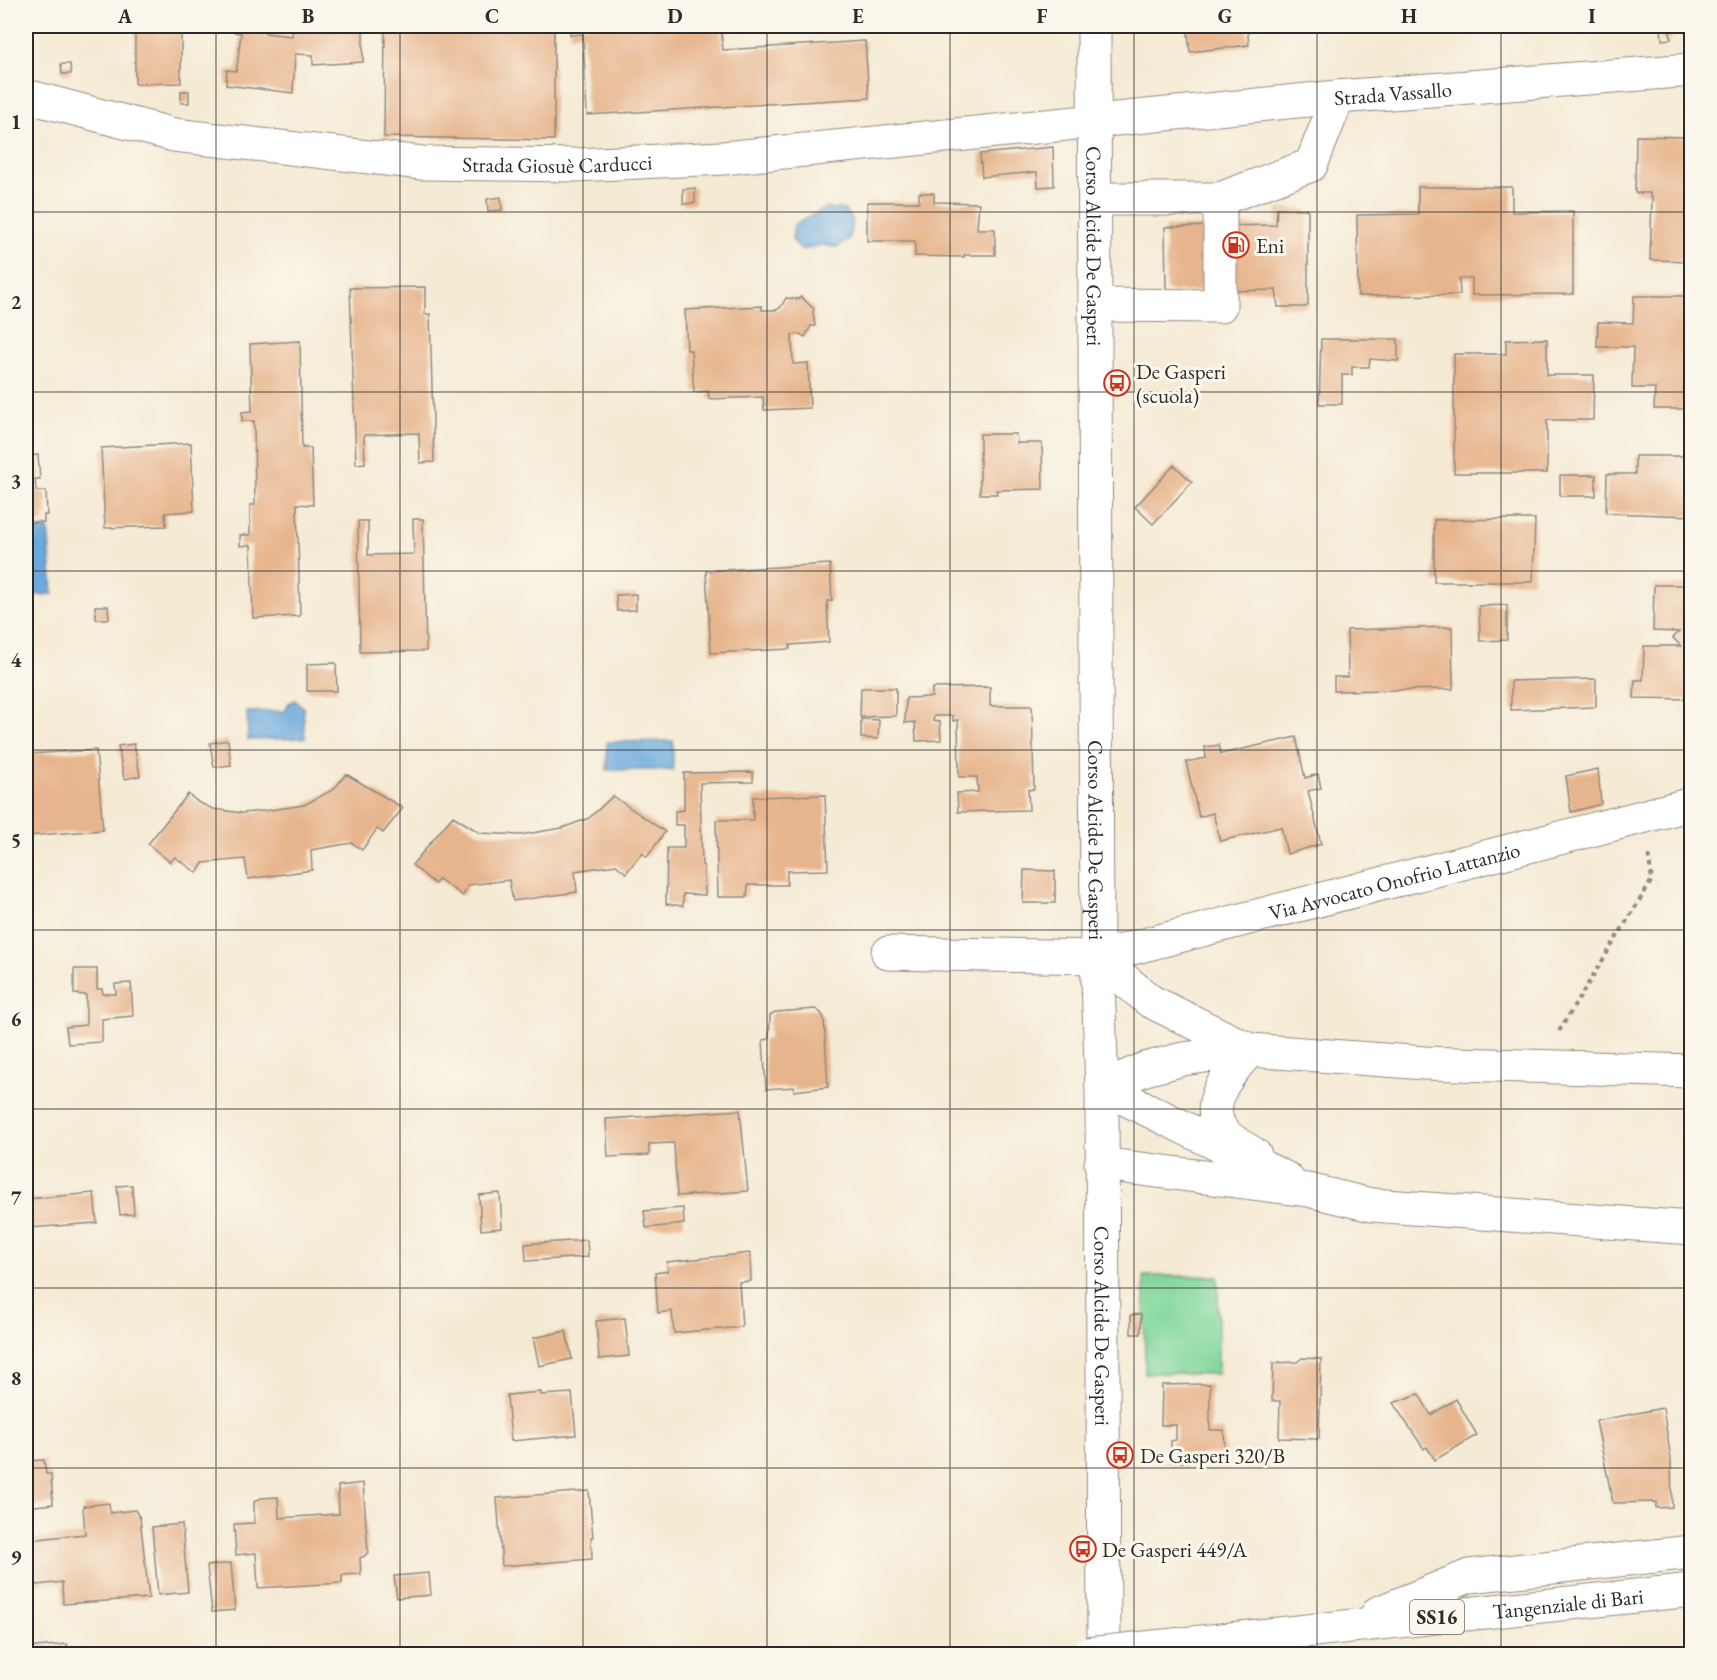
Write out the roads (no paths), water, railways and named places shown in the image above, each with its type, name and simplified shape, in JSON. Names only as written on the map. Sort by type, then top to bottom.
[{"type":"main road","name":"Corso Alcide De Gasperi","points":[[1095,26],[1097,957],[1102,1087],[1104,1654]]},
{"type":"main road","name":"Strada Vassallo","points":[[1094,120],[1338,97],[1692,70]]},
{"type":"main road","name":"Strada Giosuè Carducci","points":[[26,96],[174,135],[422,163],[576,165],[723,158],[1094,120]]},
{"type":"main road","points":[[1095,199],[1220,199],[1311,165],[1338,97]]},
{"type":"main road","points":[[1095,305],[1220,306],[1220,199]]},
{"type":"main road","name":"Via Avvocato Onofrio Lattanzio","points":[[888,953],[1097,957],[1692,804]]},
{"type":"main road","points":[[1097,957],[1150,1001],[1250,1050]]},
{"type":"main road","points":[[1250,1050],[1228,1075],[1218,1094],[1217,1113],[1221,1130],[1308,1190]]},
{"type":"main road","points":[[1102,1087],[1145,1069],[1183,1059],[1250,1050],[1425,1063],[1692,1071]]},
{"type":"main road","points":[[1102,1087],[1308,1190]]},
{"type":"main road","points":[[1101,1164],[1308,1190],[1371,1205],[1692,1228]]},
{"type":"main road","points":[[1651,1226],[1692,1238]]},
{"type":"main road","points":[[1341,1627],[1469,1576],[1692,1552]]},
{"type":"main road","name":"Tangenziale di Bari","points":[[1087,1654],[1692,1590]]},
{"type":"water","points":[[826,208],[844,210],[853,220],[849,239],[838,247],[818,245],[807,249],[801,248],[792,239],[794,225]]},
{"type":"water","points":[[48,528],[53,594],[26,596],[26,530]]},
{"type":"water","points":[[295,700],[303,707],[305,738],[248,740],[247,712],[285,711],[289,703]]},
{"type":"water","points":[[673,741],[673,770],[607,770],[607,742]]},
{"type":"place","name":"Eni","points":[[1236,245]]},
{"type":"place","name":"De Gasperi (scuola)","points":[[1117,383]]},
{"type":"place","name":"De Gasperi 320/B","points":[[1120,1455]]},
{"type":"place","name":"De Gasperi 449/A","points":[[1083,1549]]}]
